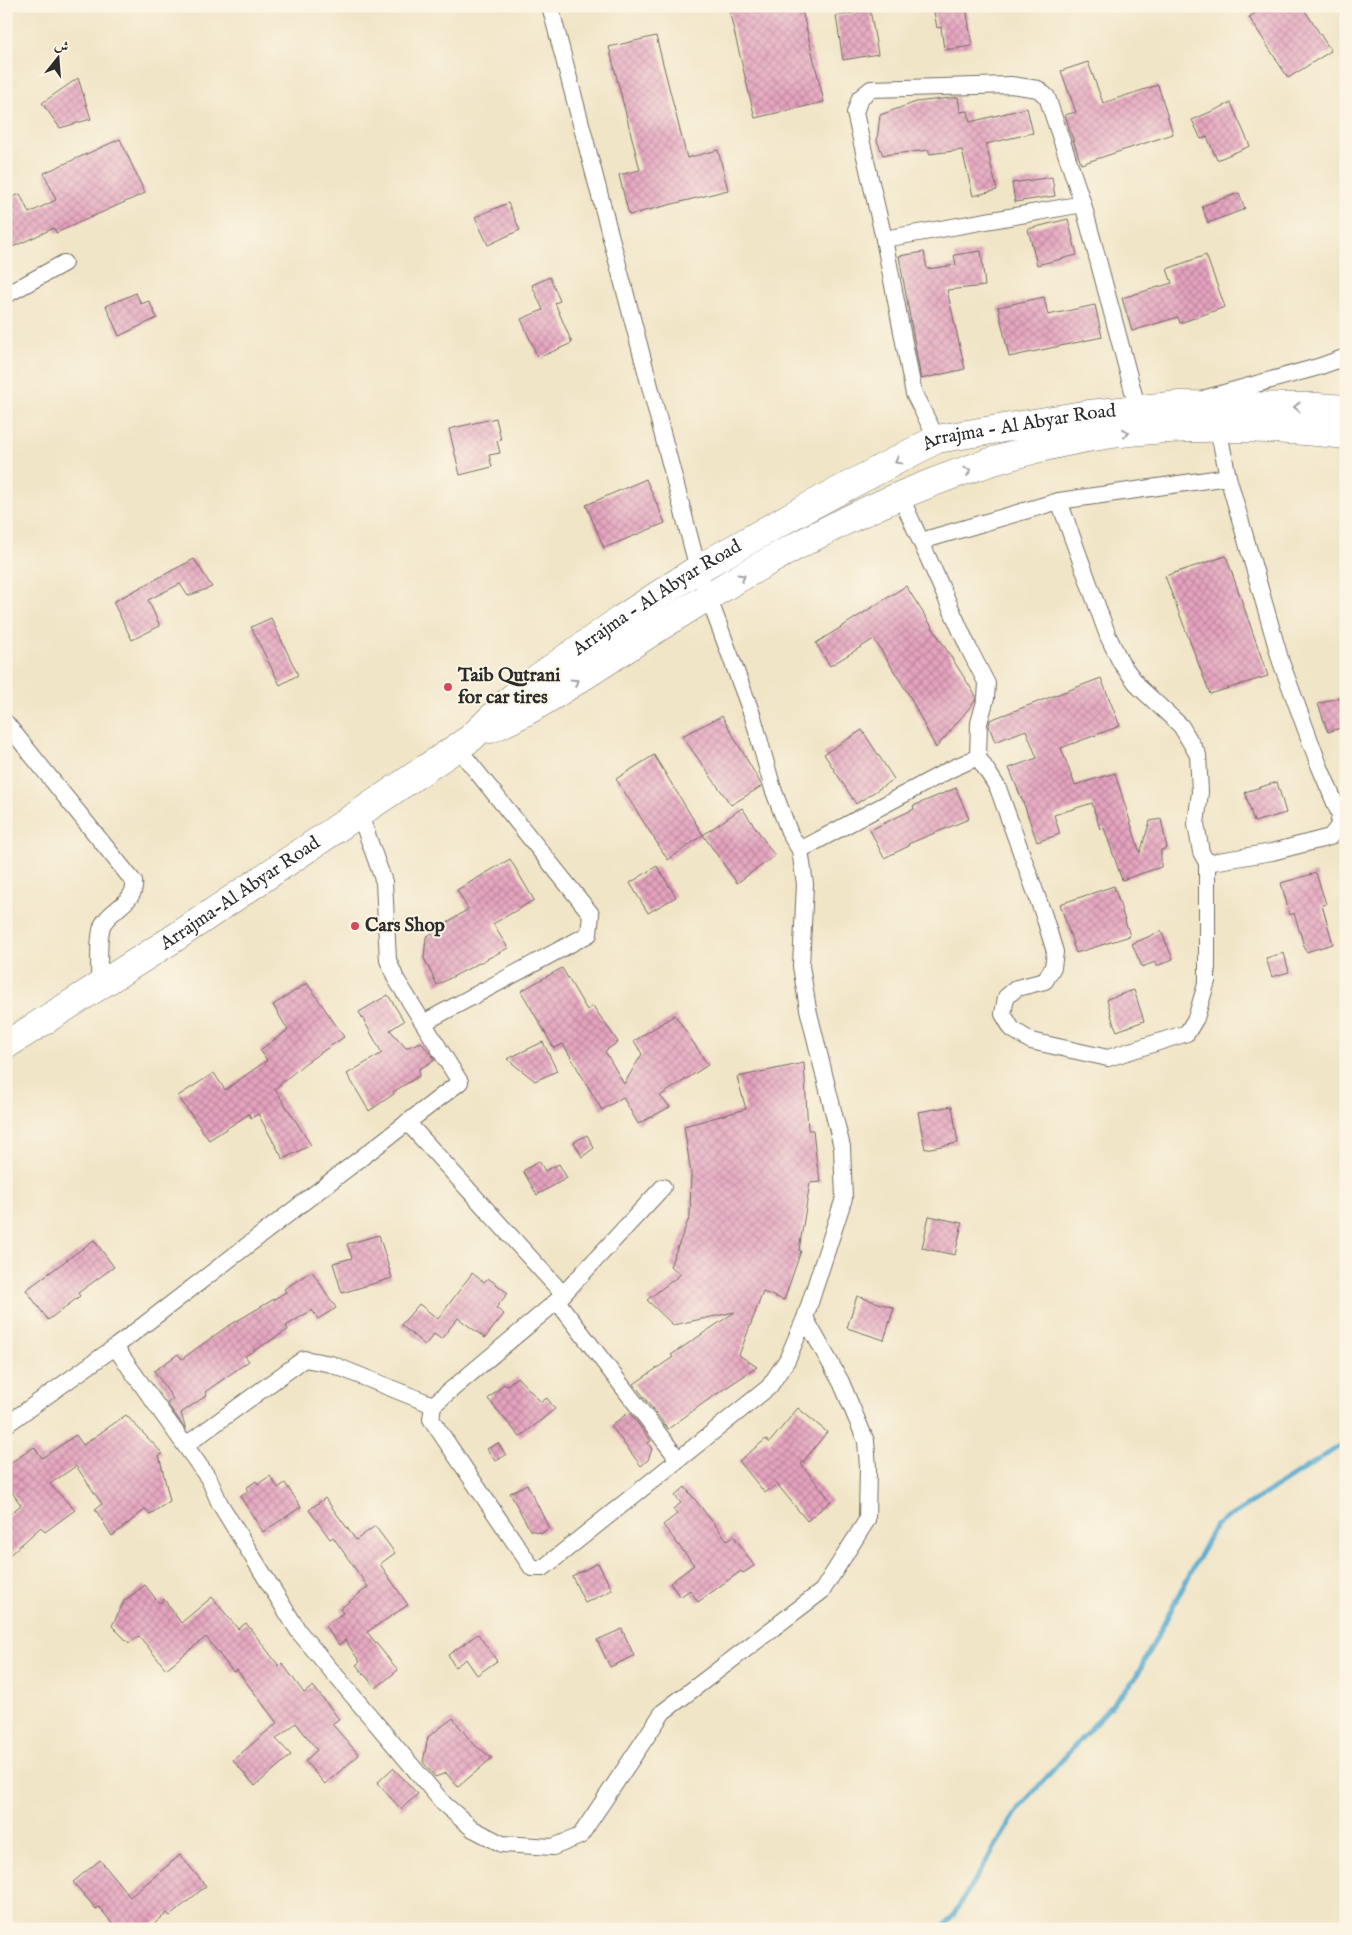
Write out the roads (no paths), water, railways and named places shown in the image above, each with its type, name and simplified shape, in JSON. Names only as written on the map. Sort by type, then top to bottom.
[{"type":"highway","name":"Arrajma - Al Abyar Road","points":[[464,742],[528,685],[620,620],[698,569],[795,514],[938,439],[1089,414],[1180,405],[1346,409]]},
{"type":"highway","name":"Arrajma - Al Abyar Road","points":[[464,742],[532,709],[709,596],[778,556],[900,495],[1002,458],[1113,434],[1156,430],[1218,428],[1299,430],[1346,435]]},
{"type":"highway","name":"Arrajma-Al Abyar Road","points":[[6,1045],[173,939],[464,742]]},
{"type":"street","points":[[550,6],[698,569],[753,717],[773,789],[790,834],[800,850],[805,884],[800,966],[808,1009],[842,1148],[844,1198],[805,1318],[786,1360],[769,1387],[543,1568],[532,1568],[431,1418],[433,1405],[560,1297],[663,1187]]},
{"type":"street","points":[[938,439],[914,394],[884,239],[855,112],[860,98],[870,89],[1011,85],[1038,89],[1047,97],[1083,204],[1138,410]]},
{"type":"street","points":[[884,239],[1083,204]]},
{"type":"street","points":[[6,295],[64,263]]},
{"type":"street","points":[[1180,405],[1318,367],[1346,357]]},
{"type":"street","points":[[1207,863],[1272,852],[1330,837],[1338,828],[1340,815],[1319,765],[1281,662],[1228,476],[1218,428]]},
{"type":"street","points":[[921,541],[1058,502],[1228,476]]},
{"type":"street","points":[[900,495],[969,649],[987,684],[980,723],[978,757],[998,788],[1044,916],[1054,952],[1053,967],[1045,982],[1017,988],[1006,998],[1003,1014],[1012,1030],[1031,1041],[1108,1058],[1187,1033],[1196,1018],[1208,981],[1207,863],[1201,852],[1196,824],[1200,792],[1198,755],[1181,726],[1140,688],[1121,663],[1108,636],[1058,502]]},
{"type":"street","points":[[6,722],[134,882],[133,893],[106,920],[100,931],[99,986]]},
{"type":"street","points":[[425,1022],[589,934],[591,914],[464,742]]},
{"type":"street","points":[[800,850],[978,757]]},
{"type":"street","points":[[6,1426],[115,1347],[460,1082],[425,1022],[396,979],[388,960],[384,882],[359,812]]},
{"type":"street","points":[[407,1122],[560,1297],[678,1459]]},
{"type":"street","points":[[115,1347],[209,1479],[220,1504],[300,1632],[444,1804],[473,1829],[502,1844],[554,1847],[580,1836],[663,1712],[822,1591],[866,1520],[868,1467],[866,1441],[841,1382],[805,1318]]},
{"type":"street","points":[[186,1445],[304,1359],[331,1364],[433,1405]]},
{"type":"waterway","points":[[942,1929],[952,1917],[1019,1808],[1135,1679],[1215,1526],[1346,1442]]},
{"type":"place","name":"Taib Qutrani for car tires","points":[[448,687]]},
{"type":"place","name":"Cars Shop","points":[[355,926]]}]
